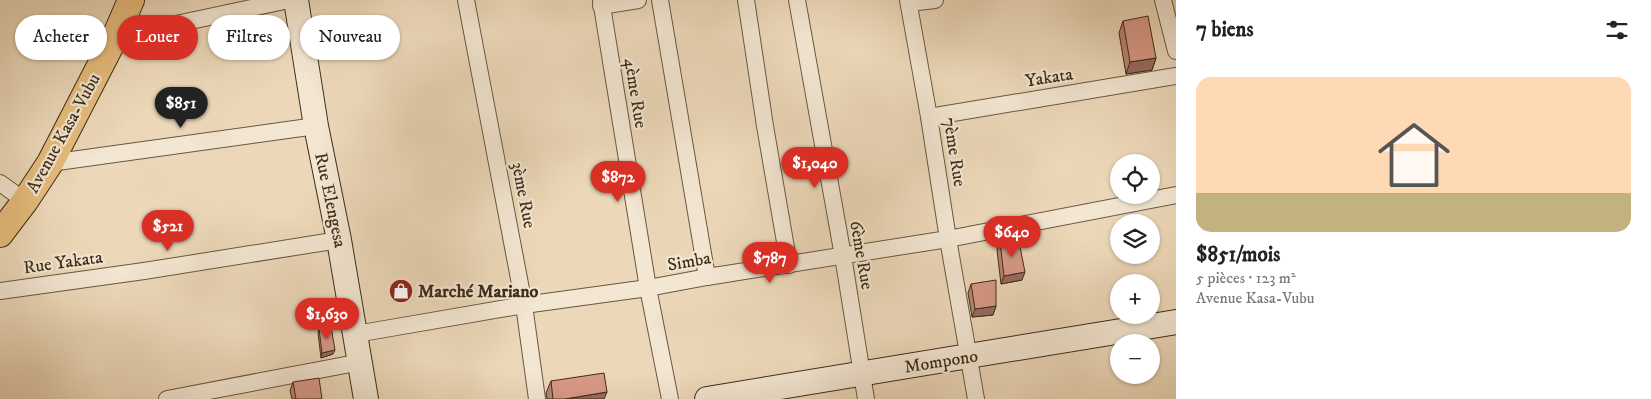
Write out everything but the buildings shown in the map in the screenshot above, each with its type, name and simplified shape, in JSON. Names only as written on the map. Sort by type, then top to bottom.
[{"type":"main road","name":"Avenue Kasa-Vubu","points":[[0,234],[50,163],[115,37],[130,0]]},
{"type":"street","points":[[115,37],[289,0]]},
{"type":"street","name":"Rue Elengesa","points":[[296,0],[316,126],[339,240],[366,399]]},
{"type":"street","name":"3ème Rue","points":[[466,0],[524,305],[538,399]]},
{"type":"street","points":[[601,3],[638,0]]},
{"type":"street","points":[[660,0],[707,277]]},
{"type":"street","points":[[746,0],[789,265]]},
{"type":"street","name":"6ème Rue","points":[[797,0],[843,256],[866,399]]},
{"type":"street","points":[[908,2],[935,0]]},
{"type":"street","points":[[1163,0],[1176,51]]},
{"type":"street","name":"7ème Rue","points":[[908,2],[976,399]]},
{"type":"street","name":"4ème Rue","points":[[601,3],[648,288],[670,399]]},
{"type":"street","name":"Yakata","points":[[929,117],[1176,76]]},
{"type":"street","points":[[50,163],[316,126]]},
{"type":"street","points":[[0,183],[25,201]]},
{"type":"street","name":"Simba","points":[[356,334],[524,305],[648,288],[948,239],[1176,195]]},
{"type":"street","name":"Rue Yakata","points":[[0,291],[144,271],[339,240]]},
{"type":"street","name":"Mompono","points":[[707,399],[1102,336],[1176,322]]},
{"type":"street","points":[[167,399],[361,362]]},
{"type":"place","name":"Marché Mariano","points":[[401,291]]}]
